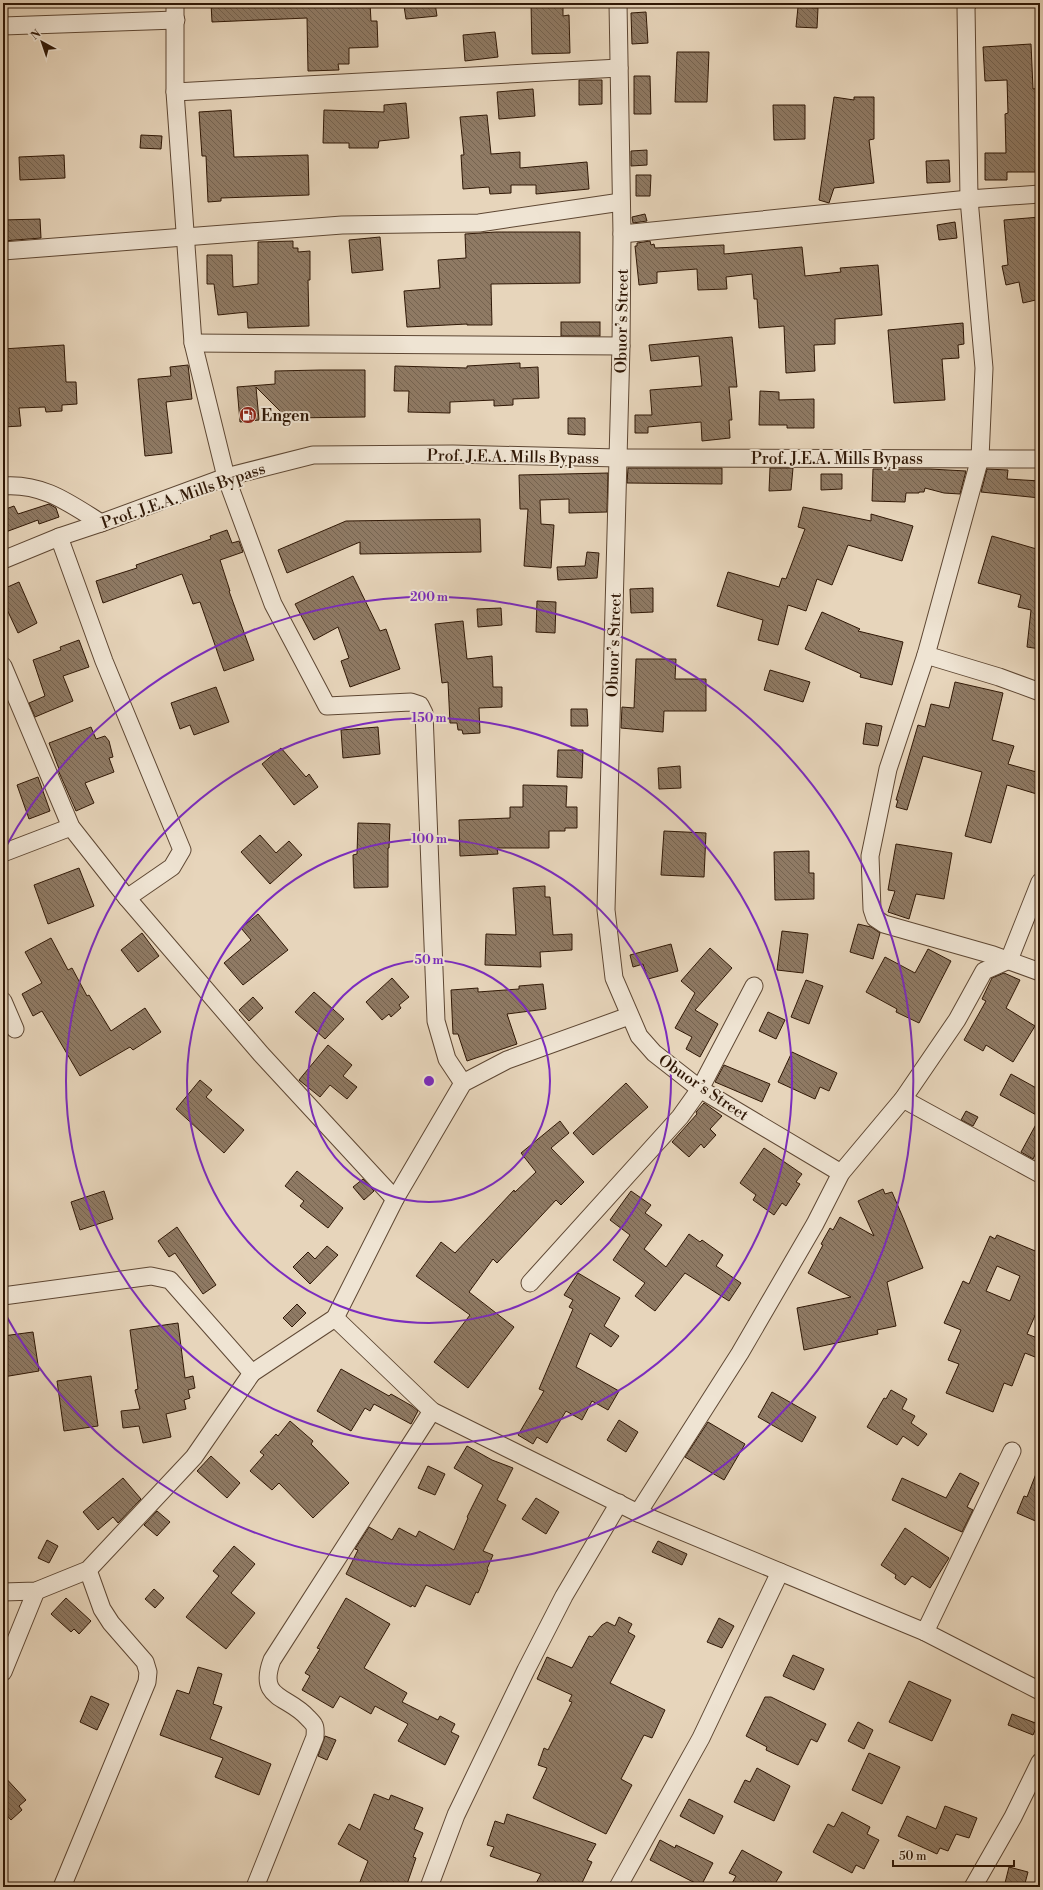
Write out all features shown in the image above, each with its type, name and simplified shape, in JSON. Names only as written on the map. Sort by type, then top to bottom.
[{"type":"street","name":"Obuor’s Street","points":[[618,3],[622,234],[621,346],[606,910],[614,978],[629,1016],[639,1036],[654,1053],[700,1089],[841,1173]]},
{"type":"street","points":[[968,3],[966,7],[969,199],[984,368],[980,458],[926,655],[888,769],[870,856],[872,909],[875,918],[884,924],[1009,960],[1040,972]]},
{"type":"street","points":[[3,26],[175,11],[175,92],[193,343],[226,477],[273,604],[327,706],[411,702],[420,704],[424,712],[436,1021],[447,1059],[463,1082]]},
{"type":"street","points":[[175,92],[619,68]]},
{"type":"street","points":[[622,234],[969,199],[1040,194]]},
{"type":"street","points":[[3,251],[342,225],[479,223],[621,202]]},
{"type":"street","points":[[193,343],[621,346]]},
{"type":"street","name":"Prof. J.E.A. Mills Bypass","points":[[3,560],[59,537],[101,524],[226,477],[313,455],[453,454],[618,458],[1040,459]]},
{"type":"street","points":[[3,486],[18,485],[55,495],[101,524]]},
{"type":"street","points":[[59,537],[104,660],[182,850],[172,867],[127,898]]},
{"type":"street","points":[[926,655],[999,677],[1040,692]]},
{"type":"street","points":[[3,666],[71,827],[127,898],[266,1060],[394,1199]]},
{"type":"street","points":[[3,853],[71,827]]},
{"type":"street","points":[[638,1513],[740,1353],[815,1224],[841,1173],[903,1099],[957,1020],[984,971],[1009,960],[1040,882]]},
{"type":"street","points":[[530,1284],[680,1116],[700,1089],[754,986]]},
{"type":"street","points":[[3,1001],[16,1029]]},
{"type":"street","points":[[3,1592],[36,1591],[88,1570],[194,1457],[252,1373],[335,1318],[394,1199],[463,1082],[507,1060],[629,1016]]},
{"type":"street","points":[[903,1099],[1040,1174]]},
{"type":"street","points":[[3,1296],[151,1276],[170,1280],[252,1373]]},
{"type":"street","points":[[335,1318],[432,1411],[638,1513],[925,1632],[1040,1691]]},
{"type":"street","points":[[255,1887],[315,1737],[314,1725],[304,1714],[274,1693],[268,1684],[268,1671],[272,1660],[432,1411]]},
{"type":"street","points":[[925,1632],[1012,1451]]},
{"type":"street","points":[[429,1887],[456,1815],[526,1670],[564,1596],[619,1503]]},
{"type":"street","points":[[62,1887],[147,1682],[148,1672],[144,1662],[110,1623],[102,1609],[88,1570]]},
{"type":"street","points":[[618,1887],[701,1738],[780,1572]]},
{"type":"street","points":[[3,1672],[36,1591]]},
{"type":"street","points":[[973,1887],[1013,1817],[1040,1762]]},
{"type":"building","points":[[211,3],[370,3],[371,21],[377,21],[378,47],[349,48],[349,64],[338,64],[339,70],[308,71],[307,18],[212,22]]},
{"type":"building","points":[[435,3],[437,16],[406,19],[404,6]]},
{"type":"building","points":[[531,3],[563,3],[563,16],[569,15],[570,53],[532,54]]},
{"type":"building","points":[[798,7],[818,8],[817,28],[796,27]]},
{"type":"building","points":[[646,12],[648,43],[632,44],[631,13]]},
{"type":"building","points":[[495,32],[498,57],[465,61],[463,35]]},
{"type":"building","points":[[1031,44],[1033,89],[1040,88],[1040,172],[1007,172],[1007,180],[985,180],[985,153],[1006,153],[1005,114],[1008,113],[1007,80],[985,81],[983,47]]},
{"type":"building","points":[[677,52],[709,52],[707,102],[675,102]]},
{"type":"building","points":[[634,76],[650,76],[651,114],[634,114]]},
{"type":"building","points":[[579,80],[602,80],[602,104],[579,105]]},
{"type":"building","points":[[533,89],[535,116],[499,119],[497,92]]},
{"type":"building","points":[[834,97],[854,100],[854,97],[874,97],[874,139],[869,140],[874,183],[834,188],[829,203],[819,200]]},
{"type":"building","points":[[406,103],[409,138],[379,141],[378,148],[349,148],[349,143],[323,143],[324,110],[384,112],[384,105]]},
{"type":"building","points":[[773,105],[805,105],[805,139],[774,140]]},
{"type":"building","points":[[231,110],[234,157],[308,155],[309,195],[221,198],[221,201],[208,202],[206,156],[202,156],[199,112]]},
{"type":"building","points":[[487,115],[491,154],[520,152],[520,168],[587,162],[589,189],[536,194],[536,185],[511,185],[511,193],[490,194],[489,187],[463,189],[461,155],[464,155],[460,117]]},
{"type":"building","points":[[141,135],[162,136],[161,149],[140,148]]},
{"type":"building","points":[[647,150],[647,165],[631,166],[631,151]]},
{"type":"building","points":[[64,155],[65,178],[20,180],[19,157]]},
{"type":"building","points":[[949,160],[950,182],[927,183],[926,161]]},
{"type":"building","points":[[636,175],[651,175],[650,196],[636,196]]},
{"type":"building","points":[[645,214],[647,221],[633,223],[632,217]]},
{"type":"building","points":[[1040,217],[1040,299],[1023,303],[1019,282],[1006,285],[1002,266],[1008,265],[1004,220]]},
{"type":"building","points":[[40,219],[41,238],[3,241],[3,220]]},
{"type":"building","points":[[955,222],[957,238],[939,240],[937,225]]},
{"type":"building","points":[[496,232],[580,232],[580,283],[491,284],[492,325],[467,324],[407,327],[404,291],[440,288],[438,260],[466,258],[465,234]]},
{"type":"building","points":[[380,237],[383,270],[352,273],[349,240]]},
{"type":"building","points":[[293,241],[293,248],[298,248],[298,252],[310,251],[310,280],[308,280],[309,326],[248,328],[247,312],[218,315],[214,284],[207,284],[207,255],[232,255],[233,287],[258,284],[258,242]]},
{"type":"building","points":[[650,241],[651,245],[654,244],[655,248],[724,245],[724,254],[802,247],[805,276],[841,272],[840,268],[878,265],[882,315],[835,319],[835,344],[814,345],[815,371],[786,373],[784,326],[759,328],[757,299],[754,299],[752,274],[726,277],[727,289],[698,290],[697,269],[657,272],[657,283],[639,285],[635,246],[637,246],[637,243]]},
{"type":"building","points":[[561,322],[600,322],[600,336],[561,336]]},
{"type":"building","points":[[963,323],[964,344],[958,345],[959,358],[942,359],[945,400],[894,403],[888,330]]},
{"type":"building","points":[[732,337],[737,387],[729,387],[732,420],[729,420],[730,438],[702,441],[701,422],[648,427],[648,433],[635,433],[635,415],[652,415],[650,390],[702,386],[699,356],[651,361],[649,345]]},
{"type":"building","points":[[64,345],[66,382],[76,382],[77,404],[62,405],[62,411],[46,412],[45,407],[19,408],[21,426],[3,427],[3,349]]},
{"type":"building","points":[[520,363],[520,368],[538,367],[539,398],[513,399],[513,405],[494,406],[494,400],[450,402],[450,413],[408,412],[409,391],[394,391],[395,366],[467,368],[467,366]]},
{"type":"building","points":[[188,365],[192,399],[166,402],[172,453],[145,456],[138,379],[171,376],[170,367]]},
{"type":"building","points":[[365,370],[365,417],[287,418],[256,387],[259,420],[240,422],[237,387],[275,384],[275,371]]},
{"type":"building","points":[[760,391],[779,392],[779,400],[814,399],[814,428],[787,428],[787,425],[759,425]]},
{"type":"building","points":[[568,418],[585,418],[585,435],[568,434]]},
{"type":"building","points":[[628,468],[722,468],[722,484],[627,483]]},
{"type":"building","points":[[770,468],[793,468],[791,490],[769,491]]},
{"type":"building","points":[[873,469],[930,469],[966,471],[960,494],[944,493],[925,488],[924,492],[906,493],[905,502],[872,501]]},
{"type":"building","points":[[987,469],[1008,470],[1007,479],[1040,481],[1040,498],[981,492]]},
{"type":"building","points":[[608,473],[607,512],[569,513],[569,499],[540,500],[541,524],[554,525],[551,568],[524,566],[528,509],[520,509],[519,475]]},
{"type":"building","points":[[821,474],[842,474],[842,489],[821,490]]},
{"type":"building","points":[[49,504],[56,508],[59,517],[39,524],[38,520],[3,533],[3,510],[14,506],[18,514]]},
{"type":"building","points":[[803,507],[871,521],[871,514],[913,526],[902,561],[848,545],[832,585],[817,579],[806,611],[788,605],[778,645],[758,640],[763,620],[717,606],[728,572],[779,587],[782,578],[786,579],[805,529],[798,527]]},
{"type":"building","points":[[480,519],[481,552],[360,554],[360,542],[287,573],[278,550],[346,521]]},
{"type":"building","points":[[227,530],[232,543],[239,541],[243,552],[220,560],[229,591],[254,660],[224,671],[200,602],[193,604],[182,574],[103,603],[96,581],[137,568],[136,565],[211,539],[210,536]]},
{"type":"building","points":[[992,536],[1040,550],[1040,649],[1027,647],[1031,610],[1018,607],[1021,595],[978,583]]},
{"type":"building","points":[[587,552],[599,553],[597,578],[558,580],[557,567],[585,566]]},
{"type":"building","points":[[353,576],[380,631],[386,629],[400,669],[350,687],[341,661],[349,658],[338,627],[314,640],[295,604]]},
{"type":"building","points":[[19,582],[37,623],[18,633],[3,601],[3,589]]},
{"type":"building","points":[[653,588],[653,612],[631,613],[630,589]]},
{"type":"building","points":[[537,601],[556,602],[555,633],[536,632]]},
{"type":"building","points":[[501,608],[502,625],[478,627],[477,609]]},
{"type":"building","points":[[822,612],[860,629],[858,631],[903,642],[892,685],[860,677],[861,674],[805,649]]},
{"type":"building","points":[[463,621],[467,659],[492,656],[493,687],[502,687],[502,707],[479,708],[480,733],[463,734],[462,730],[458,730],[457,723],[450,723],[448,682],[442,683],[435,624]]},
{"type":"building","points":[[79,640],[89,667],[63,676],[73,701],[35,717],[29,703],[45,696],[33,660],[61,650],[60,647]]},
{"type":"building","points":[[636,659],[676,659],[675,679],[706,679],[706,711],[664,711],[663,732],[621,728],[622,707],[634,708]]},
{"type":"building","points":[[770,670],[810,682],[803,702],[764,690]]},
{"type":"building","points":[[955,682],[1003,693],[992,740],[1014,746],[1008,764],[1040,773],[1040,795],[1007,785],[991,843],[965,836],[982,772],[923,756],[907,810],[896,807],[898,800],[896,800],[918,725],[925,727],[931,704],[949,708]]},
{"type":"building","points":[[216,687],[229,722],[194,735],[190,725],[180,729],[171,703]]},
{"type":"building","points":[[571,709],[587,709],[588,726],[571,726]]},
{"type":"building","points":[[866,723],[882,726],[878,746],[863,744]]},
{"type":"building","points":[[91,727],[96,739],[105,736],[109,741],[113,757],[109,758],[114,772],[85,783],[94,803],[76,811],[58,770],[59,769],[49,743]]},
{"type":"building","points":[[378,727],[380,754],[343,758],[341,730]]},
{"type":"building","points":[[281,748],[306,777],[309,774],[318,787],[294,805],[262,764]]},
{"type":"building","points":[[558,750],[583,750],[582,778],[557,777]]},
{"type":"building","points":[[680,766],[681,788],[659,789],[658,768]]},
{"type":"building","points":[[38,777],[50,811],[29,819],[17,785]]},
{"type":"building","points":[[523,785],[567,786],[566,807],[577,807],[577,828],[565,828],[565,831],[549,831],[549,848],[497,848],[498,854],[460,856],[459,820],[510,818],[510,807],[523,807]]},
{"type":"building","points":[[358,823],[390,824],[388,848],[388,887],[354,888],[353,855],[357,854]]},
{"type":"building","points":[[664,831],[706,833],[704,877],[661,875]]},
{"type":"building","points":[[260,835],[276,853],[289,841],[302,855],[270,884],[241,852]]},
{"type":"building","points":[[896,844],[952,853],[944,899],[916,894],[909,919],[888,912],[895,891],[888,890]]},
{"type":"building","points":[[809,851],[809,873],[814,873],[814,899],[775,900],[774,852]]},
{"type":"building","points":[[79,868],[94,906],[48,924],[34,885]]},
{"type":"building","points":[[545,886],[545,897],[550,897],[553,935],[572,934],[572,950],[540,952],[541,967],[485,965],[486,934],[516,935],[513,888]]},
{"type":"building","points":[[258,914],[288,950],[243,985],[224,963],[251,940],[241,928]]},
{"type":"building","points":[[858,924],[871,927],[880,933],[873,959],[850,952]]},
{"type":"building","points":[[782,931],[808,934],[803,973],[777,970]]},
{"type":"building","points":[[142,933],[159,956],[138,972],[121,950]]},
{"type":"building","points":[[51,938],[68,970],[72,968],[87,996],[89,995],[111,1031],[145,1008],[161,1032],[133,1050],[130,1047],[80,1076],[42,1011],[33,1016],[22,994],[42,983],[25,952]]},
{"type":"building","points":[[671,944],[678,971],[648,979],[643,964],[633,967],[630,955]]},
{"type":"building","points":[[710,948],[732,968],[695,1010],[718,1024],[700,1057],[686,1049],[692,1037],[675,1028],[695,993],[681,981]]},
{"type":"building","points":[[928,949],[951,961],[919,1023],[896,1012],[897,1009],[866,992],[885,957],[915,973]]},
{"type":"building","points":[[1004,973],[1020,980],[1006,1008],[1035,1026],[1013,1062],[986,1045],[983,1051],[964,1040],[986,1001],[982,999],[992,978]]},
{"type":"building","points":[[392,978],[409,997],[399,1005],[401,1008],[391,1017],[389,1014],[382,1020],[366,1002]]},
{"type":"building","points":[[806,980],[823,986],[809,1024],[791,1017]]},
{"type":"building","points":[[543,984],[546,1009],[507,1014],[517,1044],[467,1061],[458,1034],[453,1034],[451,990],[478,988],[478,992],[519,989],[519,986]]},
{"type":"building","points":[[314,992],[344,1019],[325,1039],[295,1012]]},
{"type":"building","points":[[253,997],[263,1008],[249,1021],[239,1010]]},
{"type":"building","points":[[768,1012],[785,1020],[776,1039],[759,1031]]},
{"type":"building","points":[[328,1045],[352,1065],[343,1076],[357,1087],[347,1099],[330,1085],[320,1097],[299,1080]]},
{"type":"building","points":[[792,1052],[837,1073],[829,1091],[820,1087],[815,1099],[778,1082]]},
{"type":"building","points":[[724,1065],[770,1084],[762,1102],[715,1082]]},
{"type":"building","points":[[1011,1074],[1040,1090],[1040,1117],[1000,1095]]},
{"type":"building","points":[[200,1080],[212,1090],[206,1097],[244,1130],[224,1153],[176,1109]]},
{"type":"building","points":[[626,1083],[648,1107],[593,1155],[573,1133]]},
{"type":"building","points":[[704,1103],[722,1116],[710,1129],[716,1135],[704,1148],[701,1144],[689,1157],[672,1142],[697,1114],[696,1112]]},
{"type":"building","points":[[966,1111],[978,1117],[973,1126],[961,1120]]},
{"type":"building","points":[[1040,1117],[1040,1145],[1033,1159],[1021,1152]]},
{"type":"building","points":[[560,1121],[569,1133],[551,1148],[584,1182],[561,1205],[556,1200],[497,1263],[493,1259],[469,1292],[514,1327],[468,1388],[434,1362],[470,1315],[416,1276],[441,1242],[455,1253],[514,1190],[515,1192],[536,1172],[521,1153]]},
{"type":"building","points":[[764,1148],[802,1174],[796,1182],[800,1184],[786,1206],[782,1203],[774,1215],[753,1200],[756,1195],[740,1183]]},
{"type":"building","points":[[297,1171],[343,1208],[328,1228],[300,1206],[304,1201],[285,1186]]},
{"type":"building","points":[[363,1179],[374,1191],[364,1200],[353,1187]]},
{"type":"building","points":[[883,1189],[885,1194],[892,1192],[923,1268],[887,1282],[896,1326],[877,1330],[878,1334],[804,1350],[797,1308],[851,1297],[808,1273],[823,1245],[821,1244],[830,1228],[833,1230],[840,1217],[874,1236],[858,1201]]},
{"type":"building","points":[[104,1191],[113,1219],[80,1230],[71,1202]]},
{"type":"building","points":[[631,1191],[651,1205],[645,1213],[662,1225],[644,1249],[666,1267],[689,1234],[700,1242],[702,1240],[723,1255],[716,1266],[741,1283],[729,1301],[685,1273],[655,1311],[635,1296],[645,1283],[613,1260],[630,1235],[610,1220]]},
{"type":"building","points":[[177,1227],[216,1285],[203,1294],[175,1253],[169,1257],[158,1241]]},
{"type":"building","points":[[997,1235],[1040,1253],[1040,1304],[1027,1334],[1040,1339],[1040,1359],[1025,1353],[1012,1386],[1004,1383],[993,1412],[946,1393],[959,1364],[948,1360],[961,1330],[944,1323],[963,1281],[969,1284],[990,1236],[995,1239]],"holes":[[[997,1266],[1020,1276],[1010,1301],[986,1291]]]},
{"type":"building","points":[[327,1246],[338,1255],[310,1284],[293,1267],[308,1252],[315,1259]]},
{"type":"building","points":[[578,1273],[620,1298],[604,1326],[619,1336],[611,1347],[590,1333],[576,1367],[619,1391],[608,1410],[592,1401],[582,1420],[566,1411],[547,1443],[537,1437],[533,1444],[518,1435],[544,1391],[539,1389],[573,1309],[569,1307],[573,1300],[564,1295]]},
{"type":"building","points":[[297,1304],[306,1313],[292,1327],[283,1318]]},
{"type":"building","points":[[178,1323],[185,1378],[193,1376],[195,1388],[188,1390],[190,1398],[184,1400],[186,1409],[166,1414],[171,1437],[143,1443],[139,1426],[123,1428],[121,1411],[140,1409],[135,1390],[138,1389],[130,1330]]},
{"type":"building","points":[[33,1332],[39,1371],[3,1377],[3,1336]]},
{"type":"building","points":[[341,1369],[389,1396],[391,1394],[412,1406],[418,1411],[411,1424],[374,1404],[370,1411],[365,1408],[351,1431],[317,1411]]},
{"type":"building","points":[[91,1376],[98,1426],[64,1431],[57,1381]]},
{"type":"building","points":[[891,1390],[907,1399],[902,1409],[915,1416],[911,1423],[927,1434],[918,1446],[903,1436],[897,1445],[867,1427],[884,1398],[886,1399]]},
{"type":"building","points":[[772,1392],[816,1417],[802,1442],[758,1417]]},
{"type":"building","points":[[619,1420],[638,1432],[626,1452],[607,1440]]},
{"type":"building","points":[[290,1421],[313,1441],[311,1444],[349,1483],[313,1518],[279,1483],[272,1490],[250,1471],[264,1455],[260,1452],[276,1434],[278,1436]]},
{"type":"building","points":[[708,1422],[745,1444],[724,1480],[685,1457]]},
{"type":"building","points":[[467,1446],[492,1460],[513,1468],[497,1500],[506,1505],[483,1551],[493,1555],[478,1593],[476,1592],[470,1605],[426,1585],[415,1607],[412,1605],[411,1607],[346,1574],[358,1550],[355,1549],[369,1527],[392,1540],[399,1528],[416,1537],[419,1531],[454,1550],[468,1518],[467,1517],[483,1485],[454,1468]]},
{"type":"building","points":[[211,1456],[240,1483],[227,1498],[197,1471]]},
{"type":"building","points":[[428,1466],[445,1474],[435,1495],[418,1488]]},
{"type":"building","points":[[1039,1466],[1040,1523],[1017,1513],[1024,1496],[1027,1497]]},
{"type":"building","points":[[960,1473],[979,1483],[967,1507],[973,1510],[962,1532],[892,1500],[902,1478],[946,1498]]},
{"type":"building","points":[[123,1478],[141,1499],[118,1523],[113,1517],[98,1530],[83,1512]]},
{"type":"building","points":[[536,1498],[559,1512],[546,1534],[522,1519]]},
{"type":"building","points":[[157,1511],[170,1522],[157,1536],[144,1525]]},
{"type":"building","points":[[905,1528],[949,1558],[930,1588],[912,1576],[905,1585],[895,1578],[896,1575],[881,1565]]},
{"type":"building","points":[[47,1540],[58,1546],[49,1563],[38,1558]]},
{"type":"building","points":[[658,1541],[687,1554],[682,1565],[652,1552]]},
{"type":"building","points":[[234,1546],[255,1564],[231,1593],[255,1613],[226,1649],[186,1617],[219,1576],[213,1571]]},
{"type":"building","points":[[154,1589],[164,1598],[155,1608],[145,1599]]},
{"type":"building","points":[[66,1598],[91,1621],[79,1634],[74,1629],[71,1632],[51,1614]]},
{"type":"building","points":[[346,1598],[390,1624],[364,1668],[407,1693],[402,1702],[438,1720],[440,1716],[455,1724],[451,1732],[459,1736],[445,1765],[398,1741],[408,1724],[375,1706],[371,1714],[340,1696],[333,1708],[302,1690],[310,1676],[305,1673],[320,1649],[317,1648]]},
{"type":"building","points":[[619,1617],[632,1624],[628,1632],[635,1636],[610,1683],[665,1710],[652,1738],[644,1735],[621,1779],[632,1785],[606,1834],[533,1798],[547,1768],[538,1765],[544,1748],[548,1750],[572,1702],[569,1701],[572,1695],[537,1679],[547,1657],[572,1668],[589,1636],[592,1637],[602,1625],[607,1622],[615,1626]]},
{"type":"building","points":[[719,1618],[734,1626],[722,1648],[707,1642]]},
{"type":"building","points":[[793,1655],[824,1669],[814,1690],[783,1676]]},
{"type":"building","points":[[198,1667],[222,1674],[213,1704],[222,1707],[210,1739],[271,1764],[259,1795],[215,1777],[223,1758],[160,1735],[177,1690],[189,1694]]},
{"type":"building","points":[[909,1681],[951,1700],[932,1741],[889,1722]]},
{"type":"building","points":[[91,1696],[109,1704],[97,1730],[80,1722]]},
{"type":"building","points":[[765,1697],[771,1697],[826,1724],[817,1742],[811,1739],[798,1765],[766,1750],[767,1747],[746,1736]]},
{"type":"building","points":[[1012,1714],[1038,1724],[1033,1735],[1008,1725]]},
{"type":"building","points":[[858,1722],[873,1730],[864,1749],[848,1741]]},
{"type":"building","points":[[325,1736],[336,1740],[327,1760],[318,1756]]},
{"type":"building","points":[[869,1753],[900,1767],[882,1804],[852,1790]]},
{"type":"building","points":[[757,1768],[790,1786],[774,1821],[734,1802],[745,1780],[750,1782]]},
{"type":"building","points":[[3,1775],[26,1800],[19,1806],[22,1810],[11,1820],[3,1811]]},
{"type":"building","points":[[374,1794],[389,1800],[391,1795],[423,1808],[414,1829],[423,1833],[413,1857],[416,1858],[406,1887],[393,1882],[392,1887],[358,1887],[368,1861],[338,1844],[349,1824],[360,1830]]},
{"type":"building","points":[[689,1799],[723,1816],[714,1834],[680,1816]]},
{"type":"building","points":[[945,1806],[977,1818],[969,1838],[956,1834],[948,1851],[940,1848],[937,1854],[898,1836],[907,1816],[936,1829]]},
{"type":"building","points":[[842,1812],[870,1827],[867,1834],[879,1840],[864,1869],[856,1865],[852,1873],[813,1852],[828,1824],[834,1827]]},
{"type":"building","points":[[507,1814],[596,1844],[587,1860],[592,1862],[580,1887],[534,1887],[541,1874],[490,1856],[494,1847],[487,1845],[495,1821],[504,1824]]},
{"type":"building","points":[[660,1840],[675,1848],[676,1845],[713,1863],[701,1886],[650,1860]]},
{"type":"building","points":[[742,1850],[782,1872],[773,1887],[730,1887],[736,1876],[729,1873]]},
{"type":"building","points":[[1009,1867],[1028,1872],[1024,1887],[1004,1887]]},
{"type":"place","name":"Engen","points":[[248,415]]}]
